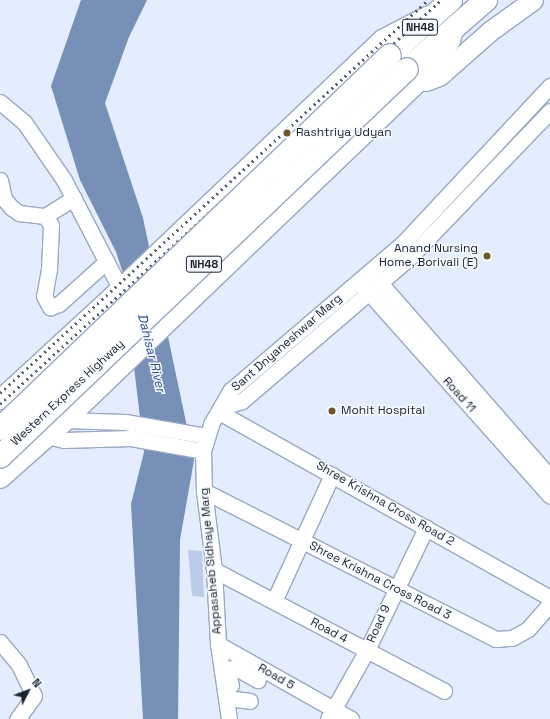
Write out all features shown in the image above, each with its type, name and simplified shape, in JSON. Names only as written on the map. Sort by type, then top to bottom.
[{"type":"highway","name":"Western Express Highway","points":[[0,457],[410,77],[455,25],[486,0]]},
{"type":"highway","name":"Western Express Highway","points":[[0,428],[390,55],[447,3]]},
{"type":"main road","points":[[0,478],[65,420],[113,374],[410,77],[439,76],[490,31],[533,0]]},
{"type":"main road","points":[[1,398],[181,231],[382,39],[447,3]]},
{"type":"main road","points":[[113,374],[118,290]]},
{"type":"street","name":"Sant Dnyaneshwar Marg","points":[[221,409],[230,390],[401,245],[550,86]]},
{"type":"street","points":[[0,102],[24,122],[74,198],[107,261],[118,290]]},
{"type":"street","name":"Sant Dnyaneshwar Marg","points":[[221,409],[242,402],[411,256],[550,111]]},
{"type":"street","points":[[0,180],[4,199],[12,208],[30,215],[45,216],[74,198]]},
{"type":"street","points":[[45,216],[51,225],[49,269],[44,296],[50,307],[59,304],[107,261]]},
{"type":"street","points":[[370,271],[550,477]]},
{"type":"street","name":"Road 11","points":[[358,281],[550,496]]},
{"type":"street","points":[[23,379],[65,420],[125,422],[194,444]]},
{"type":"street","points":[[1,398],[46,436],[64,440],[124,438],[194,444]]},
{"type":"street","name":"Appasaheb Sidhaye Marg","points":[[221,409],[206,436],[194,444],[204,491],[214,570],[218,644],[230,699],[230,719]]},
{"type":"street","name":"Shree Krishna Cross Road 2","points":[[221,409],[550,598]]},
{"type":"street","points":[[274,602],[332,474]]},
{"type":"street","name":"Shree Krishna Cross Road 3","points":[[204,491],[496,639],[512,638],[528,629],[550,604]]},
{"type":"street","name":"Road 9","points":[[330,714],[367,650],[395,588],[426,528]]},
{"type":"street","name":"Road 4","points":[[214,570],[444,691]]},
{"type":"street","points":[[0,642],[19,665],[34,696],[17,719]]},
{"type":"street","name":"Road 5","points":[[218,644],[251,672],[330,714],[351,719]]},
{"type":"street","points":[[250,701],[230,699],[229,670],[236,668],[251,672]]},
{"type":"shaded area","points":[[188,550],[202,551],[204,597],[192,596]]},
{"type":"water","name":"Dahisar River","points":[[81,0],[147,0],[129,37],[105,103],[143,218],[194,460],[180,540],[178,719],[143,719],[131,504],[144,452],[123,273],[116,252],[80,180],[51,86]]},
{"type":"railway","points":[[0,393],[428,0]]},
{"type":"railway","points":[[0,404],[441,0]]},
{"type":"place","name":"Rashtriya Udyan","points":[[287,133]]},
{"type":"place","name":"Anand Nursing Home, Borivali (E)","points":[[487,256]]},
{"type":"place","name":"Mohit Hospital","points":[[332,411]]}]
